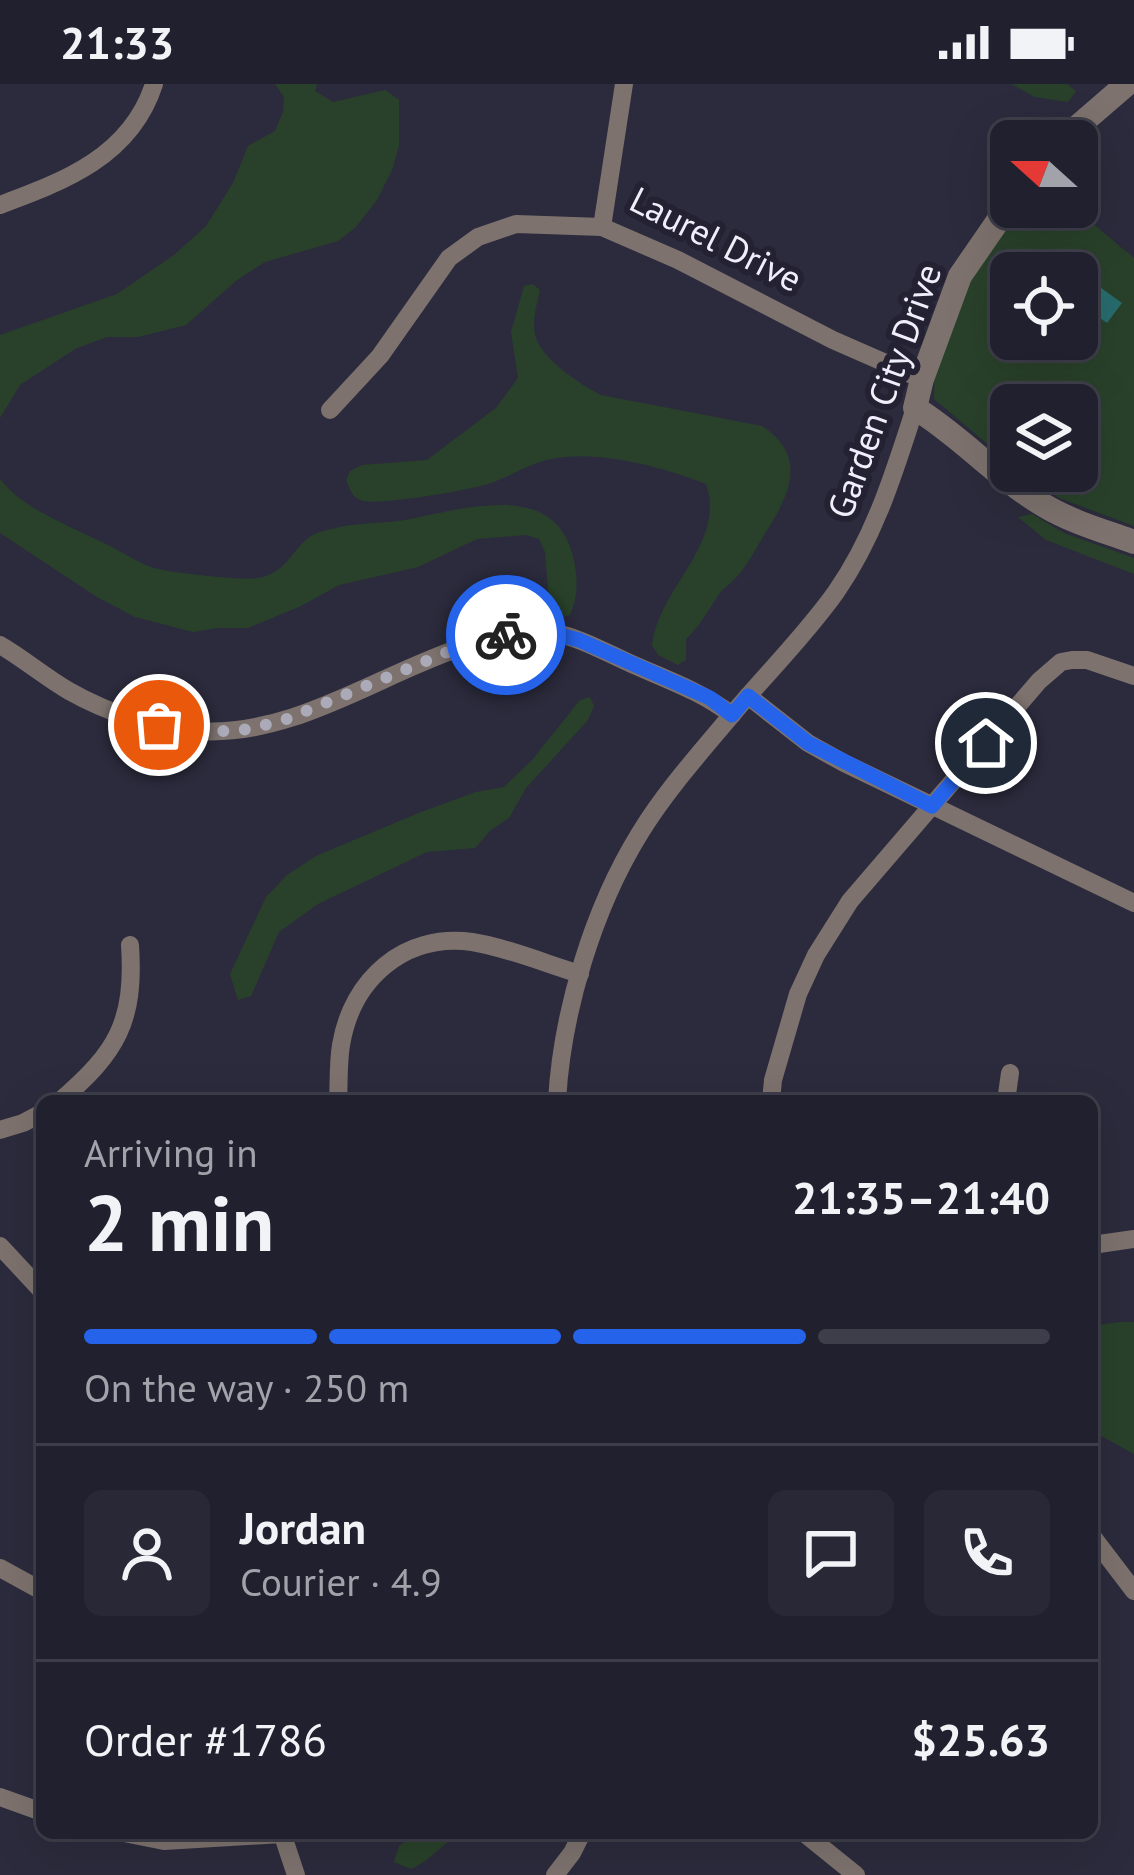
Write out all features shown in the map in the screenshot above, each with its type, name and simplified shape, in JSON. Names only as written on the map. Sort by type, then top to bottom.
[{"type":"street","points":[[0,205],[63,181],[103,158],[129,132],[154,84]]},
{"type":"street","name":"Laurel Drive","points":[[625,84],[602,226],[922,379]]},
{"type":"street","points":[[1085,120],[1127,84]]},
{"type":"street","points":[[330,410],[380,356],[449,258],[478,237],[516,224],[602,226]]},
{"type":"street","name":"Garden City Drive","points":[[558,1095],[563,1043],[580,974],[610,892],[640,832],[836,592],[869,537],[960,276],[993,228]]},
{"type":"street","points":[[915,408],[1048,508],[1134,542]]},
{"type":"street","points":[[0,645],[68,691],[119,714],[199,731],[238,731],[282,721],[450,651],[510,634],[548,632],[579,640],[710,698],[732,715]]},
{"type":"street","points":[[772,1095],[798,994],[850,902],[1039,681],[1061,662],[1087,660],[1134,676]]},
{"type":"street","points":[[748,696],[808,743],[1134,903]]},
{"type":"street","points":[[338,1095],[341,1045],[352,1007],[374,973],[401,954],[433,942],[473,942],[580,974]]},
{"type":"street","points":[[67,1095],[112,1047],[127,1012],[132,983],[130,945]]},
{"type":"street","points":[[1007,1095],[1010,1073]]},
{"type":"street","points":[[0,1130],[36,1116]]},
{"type":"street","points":[[1098,1244],[1134,1239]]},
{"type":"street","points":[[0,1246],[36,1285]]},
{"type":"street","points":[[1098,1544],[1134,1591]]},
{"type":"street","points":[[0,1568],[36,1589]]},
{"type":"street","points":[[0,1797],[36,1810]]},
{"type":"street","points":[[284,1839],[296,1875]]},
{"type":"street","points":[[555,1875],[578,1839]]},
{"type":"street","points":[[811,1839],[856,1875]]},
{"type":"shaded area","points":[[275,84],[317,84],[315,91],[333,102],[385,90],[399,100],[399,146],[392,170],[355,228],[338,241],[265,262],[186,325],[138,337],[107,337],[75,349],[20,385],[0,418],[0,335],[117,294],[174,255],[206,226],[233,183],[248,146],[275,131],[284,97]]},
{"type":"shaded area","points":[[1011,84],[1067,84],[1076,91],[1068,102],[1035,97]]},
{"type":"shaded area","points":[[1007,228],[1098,228],[1134,258],[1134,526],[1050,492],[1098,492],[1098,384],[990,384],[990,446],[934,399],[935,363],[964,283]]},
{"type":"shaded area","points":[[533,284],[540,290],[536,338],[554,363],[583,385],[601,395],[762,426],[776,438],[790,463],[782,504],[744,568],[686,639],[686,660],[678,665],[658,655],[652,645],[657,624],[707,526],[706,484],[651,466],[589,456],[543,461],[481,486],[388,501],[359,500],[346,480],[350,471],[362,465],[427,460],[496,408],[518,378],[511,332],[524,286]]},
{"type":"shaded area","points":[[1098,286],[1122,303],[1107,323],[1098,317]]},
{"type":"shaded area","points":[[0,479],[36,509],[145,565],[238,578],[275,572],[319,532],[476,507],[525,507],[545,515],[561,530],[574,561],[575,600],[570,615],[558,619],[550,614],[545,552],[539,539],[526,535],[477,539],[418,567],[339,585],[248,628],[193,632],[135,617],[0,533]]},
{"type":"shaded area","points":[[1032,514],[1064,533],[1134,558],[1134,574],[1046,540],[1018,517]]},
{"type":"shaded area","points":[[590,697],[594,706],[588,720],[526,788],[509,818],[475,848],[427,852],[318,904],[279,932],[251,996],[238,1000],[230,974],[266,897],[287,875],[316,856],[421,812],[504,787],[580,700]]},
{"type":"shaded area","points":[[1134,1322],[1134,1454],[1098,1434],[1098,1325]]},
{"type":"shaded area","points":[[408,1839],[451,1839],[411,1869],[394,1862],[399,1846]]},
{"type":"way so far","points":[[159,725],[238,731],[282,721],[450,651],[506,635]]},
{"type":"route","points":[[506,635],[548,632],[579,640],[710,698],[732,715],[748,696],[808,743],[932,806],[986,743]]}]
